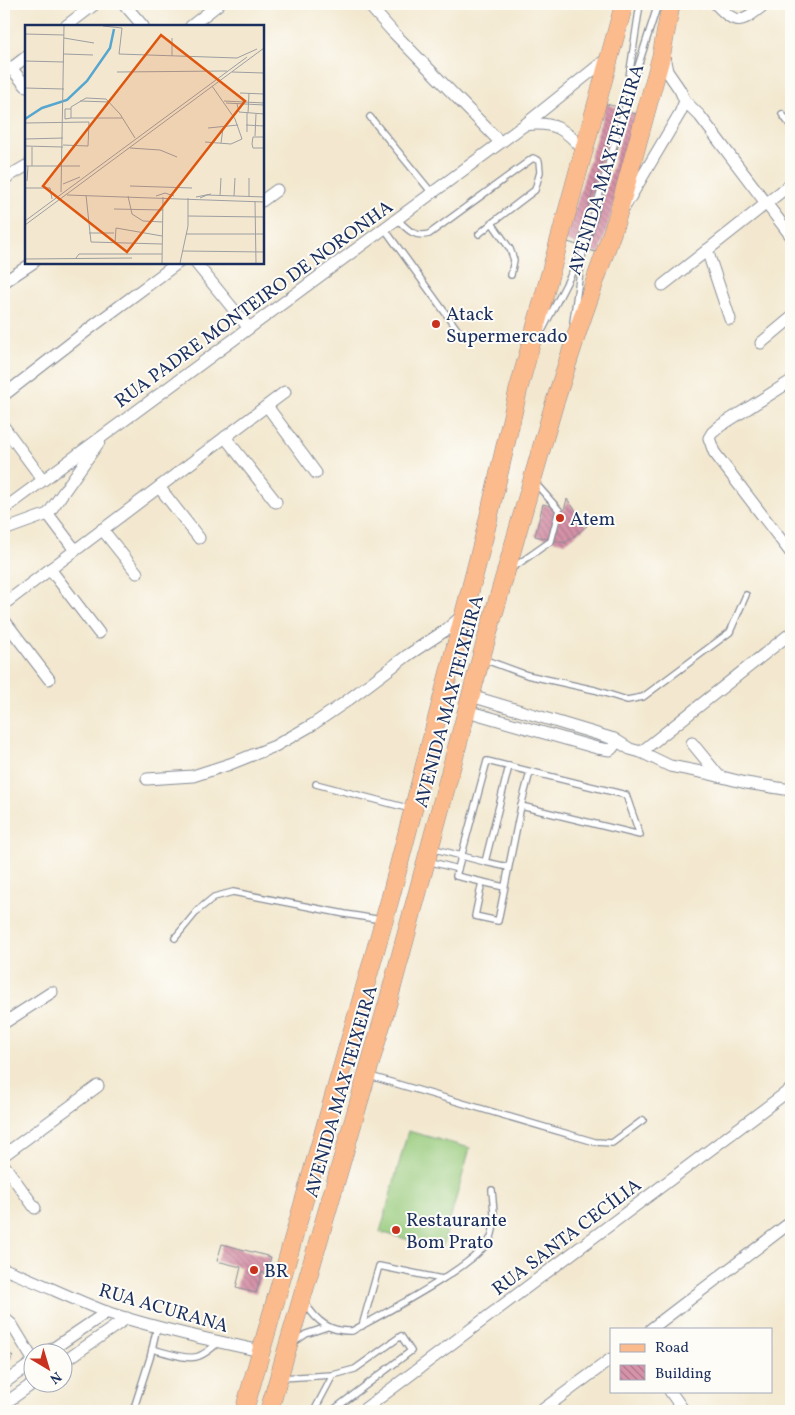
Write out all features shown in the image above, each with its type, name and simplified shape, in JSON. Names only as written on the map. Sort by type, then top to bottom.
[{"type":"main road","name":"AVENIDA MAX TEIXEIRA","points":[[244,1411],[384,920],[485,533],[526,363],[624,4]]},
{"type":"main road","name":"AVENIDA MAX TEIXEIRA","points":[[269,1411],[388,1002],[481,658],[532,480],[578,327],[616,221],[663,47],[671,4]]},
{"type":"street","points":[[67,25],[95,4]]},
{"type":"street","points":[[124,4],[142,25]]},
{"type":"street","points":[[192,25],[219,4]]},
{"type":"street","points":[[368,4],[500,142]]},
{"type":"street","points":[[716,4],[727,16],[735,20],[742,19],[765,4]]},
{"type":"street","points":[[663,47],[667,71],[685,101],[700,116],[791,236]]},
{"type":"street","name":"RUA PADRE MONTEIRO DE NORONHA","points":[[4,509],[248,327],[523,126],[610,56]]},
{"type":"street","points":[[25,58],[8,71],[25,85]]},
{"type":"street","points":[[616,221],[685,101]]},
{"type":"street","points":[[523,126],[538,123],[554,126],[574,139],[584,151]]},
{"type":"street","points":[[4,179],[25,167]]},
{"type":"street","points":[[663,285],[791,184]]},
{"type":"street","points":[[264,200],[277,190]]},
{"type":"street","points":[[706,250],[730,319]]},
{"type":"street","points":[[4,282],[31,264]]},
{"type":"street","points":[[4,395],[177,264]]},
{"type":"street","points":[[197,264],[248,327]]},
{"type":"street","points":[[761,343],[791,318]]},
{"type":"street","points":[[791,381],[730,420],[712,433],[709,438],[714,452],[791,553]]},
{"type":"street","points":[[4,604],[285,392]]},
{"type":"street","points":[[267,406],[316,473]]},
{"type":"street","points":[[4,426],[43,480]]},
{"type":"street","points":[[4,530],[48,514],[106,433]]},
{"type":"street","points":[[225,437],[276,502]]},
{"type":"street","points":[[159,487],[198,538]]},
{"type":"street","points":[[48,514],[75,550]]},
{"type":"street","points":[[102,529],[137,573]]},
{"type":"street","points":[[50,569],[99,633]]},
{"type":"street","points":[[148,779],[193,776],[275,746],[336,709],[464,615]]},
{"type":"street","points":[[4,620],[50,679]]},
{"type":"street","points":[[636,751],[791,633]]},
{"type":"street","points":[[469,704],[636,751],[670,766],[746,783],[791,790]]},
{"type":"street","points":[[692,743],[719,776]]},
{"type":"street","points":[[4,1023],[52,992]]},
{"type":"street","points":[[5,1151],[98,1086]]},
{"type":"street","name":"RUA SANTA CECÍLIA","points":[[362,1411],[791,1089]]},
{"type":"street","points":[[4,1165],[35,1208]]},
{"type":"street","points":[[652,1328],[791,1222]]},
{"type":"street","name":"RUA ACURANA","points":[[4,1269],[107,1312],[157,1327],[261,1351]]},
{"type":"street","points":[[63,1342],[107,1312]]},
{"type":"street","points":[[4,1318],[12,1325],[22,1342]]},
{"type":"street","points":[[72,1356],[128,1318]]},
{"type":"street","points":[[540,1411],[610,1360]]},
{"type":"street","points":[[4,1383],[22,1370]]},
{"type":"street","points":[[4,1404],[22,1391]]},
{"type":"street","points":[[671,1392],[684,1411]]},
{"type":"lane","points":[[625,107],[640,4]]},
{"type":"lane","points":[[567,365],[583,251],[625,107],[658,4]]},
{"type":"lane","points":[[782,114],[791,126]]},
{"type":"lane","points":[[370,117],[432,193]]},
{"type":"lane","points":[[397,219],[409,231],[415,234],[422,236],[429,234],[533,158],[540,161],[540,172],[535,190],[479,234]]},
{"type":"lane","points":[[492,223],[510,249],[514,260],[510,275]]},
{"type":"lane","points":[[384,228],[462,336]]},
{"type":"lane","points":[[526,363],[583,251]]},
{"type":"lane","points":[[505,573],[551,541],[559,510],[532,480]]},
{"type":"lane","points":[[481,658],[526,675],[595,690],[627,700],[643,697],[730,632],[746,595]]},
{"type":"lane","points":[[504,887],[456,876],[487,761],[626,795],[640,835],[522,806]]},
{"type":"lane","points":[[485,862],[509,766]]},
{"type":"lane","points":[[482,882],[475,916],[498,921],[508,867],[530,772]]},
{"type":"lane","points":[[316,784],[413,809]]},
{"type":"lane","points":[[428,854],[462,856],[508,867]]},
{"type":"lane","points":[[428,854],[458,868]]},
{"type":"lane","points":[[175,938],[198,910],[214,897],[233,892],[384,920]]},
{"type":"lane","points":[[366,1075],[595,1142],[612,1143],[643,1120]]},
{"type":"lane","points":[[303,1298],[314,1315],[327,1327],[344,1332],[352,1331],[362,1326],[442,1279],[477,1255],[490,1239],[494,1224],[492,1190]]},
{"type":"lane","points":[[362,1326],[379,1266],[442,1279]]},
{"type":"lane","points":[[133,1411],[157,1327]]},
{"type":"lane","points":[[287,1348],[306,1334],[327,1327]]},
{"type":"lane","points":[[279,1378],[333,1375],[355,1369],[401,1336],[412,1351],[332,1411]]},
{"type":"lane","points":[[152,1349],[196,1358],[206,1353],[219,1342]]},
{"type":"lane","points":[[314,1411],[333,1375]]},
{"type":"green space","points":[[408,1131],[470,1148],[442,1249],[380,1232]]},
{"type":"building","points":[[606,104],[618,107],[577,245],[565,241]]},
{"type":"building","points":[[628,112],[641,115],[600,253],[588,250]]},
{"type":"building","name":"Atem","points":[[567,499],[587,526],[565,543],[535,536],[543,504],[564,510]]},
{"type":"building","name":"BR","points":[[222,1244],[271,1257],[266,1274],[262,1272],[256,1293],[236,1288],[241,1267],[217,1261]]},
{"type":"building","points":[[4,1347],[13,1357],[4,1364]]},
{"type":"place","name":"Atack Supermercado","points":[[436,324]]},
{"type":"place","name":"Atem","points":[[560,518]]},
{"type":"place","name":"Restaurante Bom Prato","points":[[396,1230]]},
{"type":"place","name":"BR","points":[[254,1270]]}]
